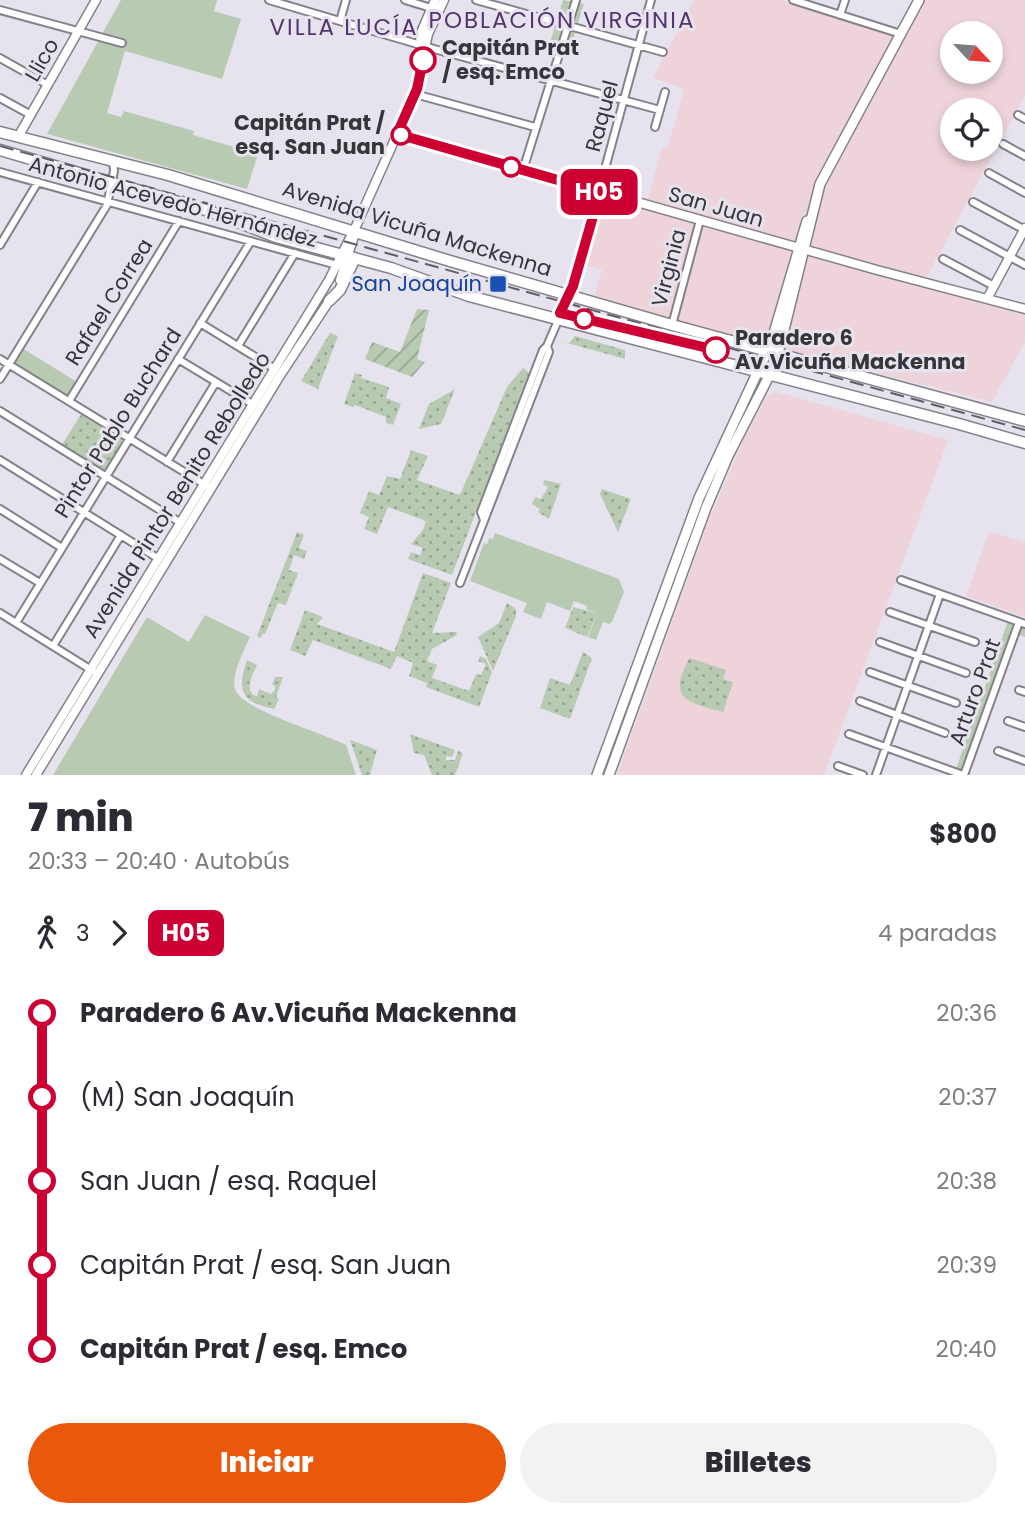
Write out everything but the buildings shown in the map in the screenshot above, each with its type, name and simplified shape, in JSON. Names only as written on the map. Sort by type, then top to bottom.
[{"type":"main road","points":[[610,775],[706,508],[728,456],[770,372],[776,330],[811,212],[827,169],[919,0]]},
{"type":"main road","name":"Avenida Vicuña Mackenna","points":[[0,132],[113,160],[672,325],[1025,421]]},
{"type":"main road","points":[[0,153],[209,211],[268,234],[346,259],[404,272],[469,296],[770,372],[1025,443]]},
{"type":"main road","points":[[329,301],[340,289],[346,259]]},
{"type":"main road","points":[[597,775],[714,461],[758,369],[772,351]]},
{"type":"street","name":"Llico","points":[[18,137],[96,0]]},
{"type":"street","points":[[269,0],[660,110]]},
{"type":"street","points":[[340,21],[346,0]]},
{"type":"street","points":[[405,0],[433,4],[421,30],[422,45]]},
{"type":"street","points":[[422,45],[444,0]]},
{"type":"street","points":[[476,0],[663,52]]},
{"type":"street","points":[[523,170],[576,0]]},
{"type":"street","name":"Raquel","points":[[460,583],[484,520],[481,512],[543,350],[570,294],[651,0]]},
{"type":"street","points":[[793,0],[901,34]]},
{"type":"street","points":[[841,15],[845,0]]},
{"type":"street","points":[[0,10],[122,43]]},
{"type":"street","name":"Avenida Pintor Benito Rebolledo","points":[[26,775],[94,672],[318,309],[346,259],[355,230],[415,94],[423,59],[422,45]]},
{"type":"street","points":[[0,58],[48,85]]},
{"type":"street","points":[[655,127],[665,92]]},
{"type":"street","points":[[415,94],[535,127]]},
{"type":"street","points":[[0,98],[31,115]]},
{"type":"street","points":[[1018,115],[1025,118]]},
{"type":"street","name":"San Juan","points":[[397,134],[801,249],[1025,309]]},
{"type":"street","points":[[1003,144],[1025,156]]},
{"type":"street","points":[[0,379],[108,202],[114,170],[113,160]]},
{"type":"street","name":"Antonio Acevedo Hernández","points":[[0,172],[295,253],[346,259]]},
{"type":"street","points":[[989,173],[1025,193]]},
{"type":"street","points":[[0,245],[38,183]]},
{"type":"street","points":[[973,202],[1025,229],[987,299]]},
{"type":"street","name":"Virginia","points":[[672,325],[700,220]]},
{"type":"street","name":"Rafael Correa","points":[[69,401],[179,221]]},
{"type":"street","points":[[960,230],[1025,265]]},
{"type":"street","name":"Pintor Pablo Buchard","points":[[16,623],[251,241]]},
{"type":"street","points":[[238,346],[295,253]]},
{"type":"street","points":[[943,259],[994,286]]},
{"type":"street","name":"Avenida Pintor Benito Rebolledo","points":[[36,775],[159,559],[208,487],[275,369],[318,309],[329,301]]},
{"type":"street","points":[[200,323],[275,369]]},
{"type":"street","points":[[0,359],[208,487]]},
{"type":"street","points":[[178,359],[254,405]]},
{"type":"street","points":[[167,462],[216,382]]},
{"type":"street","points":[[0,411],[181,523]]},
{"type":"street","points":[[0,460],[159,559]]},
{"type":"street","points":[[0,509],[62,548]]},
{"type":"street","points":[[53,646],[121,535]]},
{"type":"street","points":[[0,559],[40,583]]},
{"type":"street","name":"Arturo Prat","points":[[901,580],[1022,623],[964,775]]},
{"type":"street","points":[[876,775],[940,594]]},
{"type":"street","points":[[890,612],[975,642]]},
{"type":"street","points":[[0,613],[94,672]]},
{"type":"street","points":[[880,642],[966,673]]},
{"type":"street","points":[[870,672],[956,703]]},
{"type":"street","points":[[860,701],[945,733]]},
{"type":"street","points":[[1008,721],[1025,727]]},
{"type":"street","points":[[849,734],[964,775]]},
{"type":"street","points":[[998,751],[1025,761]]},
{"type":"street","points":[[838,766],[863,775]]},
{"type":"shaded area","points":[[694,0],[781,0],[901,37],[922,0],[1025,0],[1025,95],[1003,136],[1003,98],[940,98],[940,161],[989,161],[923,284],[1025,313],[1025,342],[992,402],[776,348],[594,298],[602,270],[583,265],[604,199],[646,207],[662,147],[668,147],[684,89],[653,78]]},
{"type":"shaded area","points":[[774,391],[948,440],[824,775],[617,775],[709,519],[747,433],[768,394],[772,395]]},
{"type":"shaded area","points":[[989,532],[1025,542],[1025,617],[966,596]]},
{"type":"green space","points":[[121,0],[217,0],[214,11],[241,19],[222,79],[125,51],[107,113],[121,117],[124,111],[194,131],[193,135],[258,154],[247,189],[47,134]]},
{"type":"green space","points":[[563,0],[584,4],[569,52],[549,46]]},
{"type":"green space","points":[[417,309],[429,310],[417,359],[425,362],[412,377],[365,359],[372,342],[400,352]]},
{"type":"green space","points":[[330,333],[338,336],[318,389],[301,381]]},
{"type":"green space","points":[[575,336],[625,350],[625,359],[560,341],[569,343]]},
{"type":"green space","points":[[22,348],[77,382],[68,396],[15,366]]},
{"type":"green space","points":[[523,368],[529,373],[452,575],[408,559],[411,552],[420,555],[423,548],[411,544],[423,530],[426,521],[388,507],[377,534],[364,529],[369,517],[360,513],[369,491],[379,495],[387,476],[400,479],[411,450],[428,456],[417,480],[460,495],[507,387]]},
{"type":"green space","points":[[355,373],[362,375],[361,378],[389,387],[386,398],[401,404],[393,425],[386,423],[386,417],[355,405],[353,407],[344,404]]},
{"type":"green space","points":[[455,389],[441,424],[419,429],[429,404]]},
{"type":"green space","points":[[82,413],[124,440],[104,473],[61,446]]},
{"type":"green space","points":[[736,423],[740,425],[606,775],[599,775],[694,516]]},
{"type":"green space","points":[[544,480],[561,484],[549,519],[532,504],[535,497],[541,499],[548,487],[543,484]]},
{"type":"green space","points":[[602,489],[631,499],[618,532],[600,494]]},
{"type":"green space","points":[[297,532],[304,535],[299,548],[307,551],[304,559],[294,555],[289,570],[298,573],[286,605],[278,603],[261,638],[257,636]]},
{"type":"green space","points":[[495,533],[619,579],[624,592],[612,622],[603,622],[596,640],[588,637],[597,613],[586,609],[587,606],[574,601],[570,611],[547,602],[541,619],[523,612],[527,603],[470,581],[484,543],[487,544],[489,538],[493,539]]},
{"type":"green space","points":[[423,573],[451,583],[432,633],[456,632],[457,635],[432,649],[427,661],[437,665],[432,678],[469,691],[476,674],[481,675],[486,664],[478,661],[480,656],[486,659],[492,672],[479,707],[426,687],[427,683],[409,676],[413,663],[397,656],[391,669],[313,640],[305,656],[290,650],[305,610],[323,617],[317,624],[394,652]]},
{"type":"green space","points":[[507,603],[516,609],[516,616],[493,671],[478,637],[499,623]]},
{"type":"green space","points":[[573,607],[597,613],[587,637],[565,628]]},
{"type":"green space","points":[[205,615],[250,637],[234,683],[241,697],[267,713],[346,745],[356,775],[53,775],[147,617],[189,642]]},
{"type":"green space","points":[[1008,621],[1025,626],[1025,637],[1013,633],[963,772],[956,769]]},
{"type":"green space","points":[[583,652],[592,658],[570,719],[540,708],[550,678],[570,685]]},
{"type":"green space","points":[[689,658],[726,670],[723,679],[733,682],[723,712],[695,704],[683,696],[680,681]]},
{"type":"green space","points":[[247,660],[257,665],[250,685],[253,695],[257,696],[259,689],[271,694],[275,690],[272,685],[275,677],[283,677],[276,697],[279,699],[274,709],[255,703],[244,694],[242,680]]},
{"type":"green space","points":[[410,734],[455,750],[452,757],[446,756],[446,760],[455,760],[458,751],[463,753],[455,775],[432,775],[424,755],[414,753]]},
{"type":"green space","points":[[350,740],[377,750],[370,775],[362,775]]},
{"type":"railway","points":[[0,146],[1025,430]]},
{"type":"bus line","name":"H05","points":[[423,60],[417,89],[397,134],[600,192],[569,299],[560,313],[716,350]]},
{"type":"place","name":"Capitán Prat / esq. Emco","points":[[423,60]]},
{"type":"place","name":"Capitán Prat / esq. San Juan","points":[[401,135]]},
{"type":"place","name":"San Joaquín","points":[[498,284]]},
{"type":"place","name":"Paradero 6 Av.Vicuña Mackenna","points":[[716,350]]},
{"type":"district","name":"POBLACIÓN VIRGINIA","points":[[562,20]]},
{"type":"district","name":"VILLA LUCÍA","points":[[344,27]]}]
